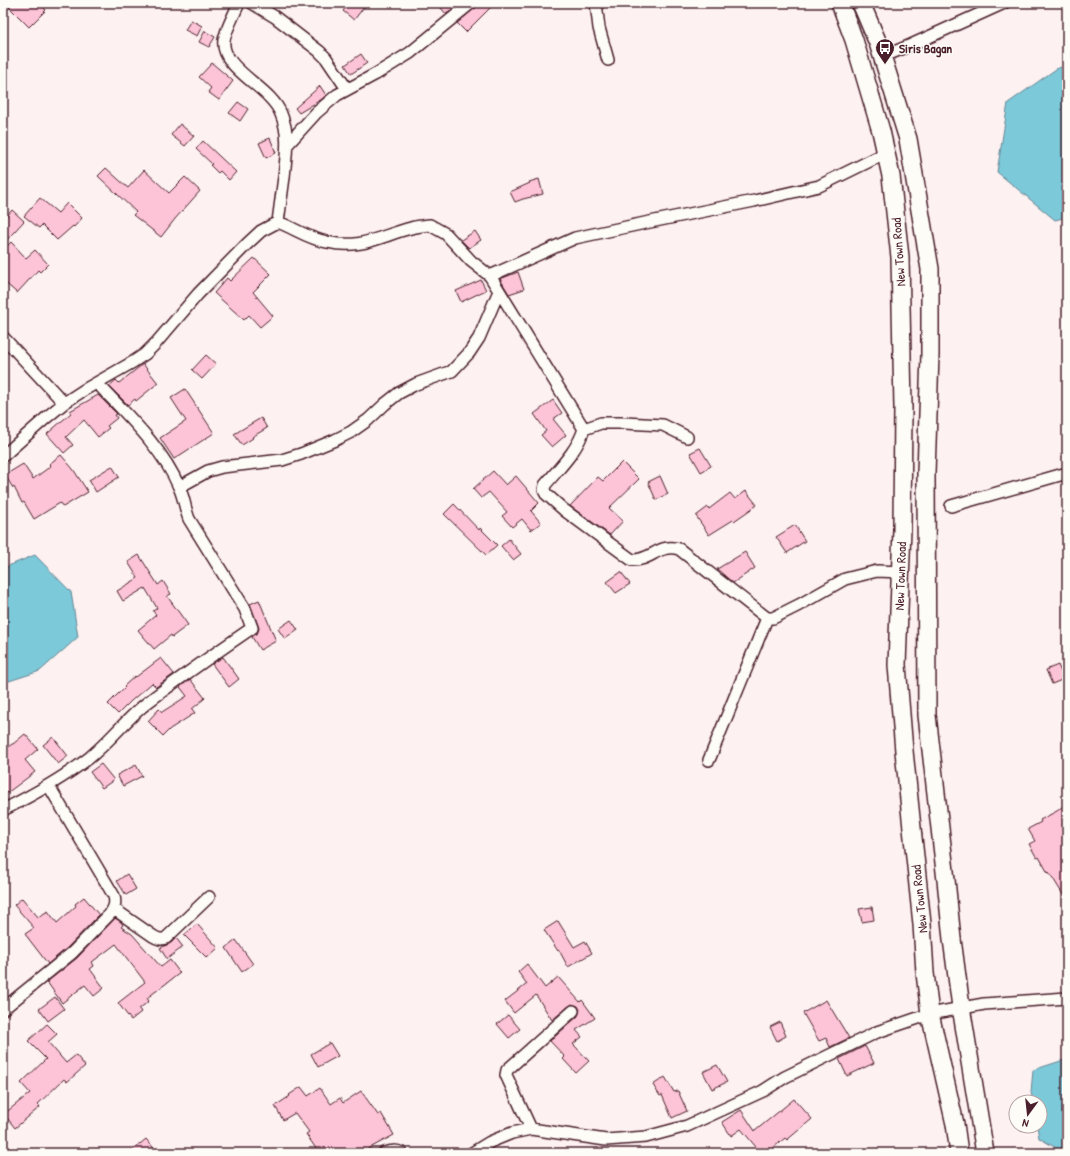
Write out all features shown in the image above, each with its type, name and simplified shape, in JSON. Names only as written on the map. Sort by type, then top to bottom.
[{"type":"main road","name":"New Town Road","points":[[840,3],[854,40],[881,131],[891,176],[900,258],[903,406],[902,529],[897,666],[930,1014],[955,1124],[958,1153]]},
{"type":"main road","name":"New Town Road","points":[[861,3],[878,44],[908,139],[930,269],[930,354],[926,473],[927,715],[952,940],[965,1037],[985,1153]]},
{"type":"street","points":[[239,3],[224,39],[228,59],[262,89],[274,102],[281,113],[285,128],[287,145],[278,222]]},
{"type":"street","points":[[252,3],[275,18],[319,51],[326,58],[347,89]]},
{"type":"street","points":[[287,145],[316,113],[337,95],[376,74],[410,53],[471,3]]},
{"type":"street","points":[[596,3],[599,28],[608,60]]},
{"type":"street","points":[[882,56],[911,45],[1004,3]]},
{"type":"street","points":[[490,276],[575,238],[754,202],[819,186],[886,153]]},
{"type":"street","points":[[3,456],[64,403],[145,354],[156,344],[198,294],[261,231],[278,222],[308,236],[326,242],[357,244],[370,242],[411,228],[430,225],[446,234],[471,261],[490,276],[584,429],[581,440],[575,449],[545,485],[544,490],[546,494],[564,510],[632,560],[640,561],[662,549],[674,547],[679,549],[767,618],[773,618],[844,580],[877,572],[900,572]]},
{"type":"street","points":[[179,487],[208,471],[222,467],[282,460],[335,440],[351,432],[368,420],[399,393],[416,384],[452,371],[469,353],[479,338],[499,291]]},
{"type":"street","points":[[3,337],[64,403]]},
{"type":"street","points":[[3,810],[49,786],[88,759],[125,722],[147,703],[252,628],[245,609],[189,519],[179,487],[168,466],[147,437],[97,383]]},
{"type":"street","points":[[584,429],[601,424],[624,423],[663,425],[687,437]]},
{"type":"street","points":[[951,506],[1067,474]]},
{"type":"street","points":[[709,760],[767,618]]},
{"type":"street","points":[[3,1010],[72,953],[114,909],[114,896],[49,786]]},
{"type":"street","points":[[114,909],[153,936],[163,940],[209,897]]},
{"type":"street","points":[[472,1153],[495,1140],[512,1133],[531,1128],[606,1140],[646,1137],[687,1126],[763,1091],[785,1078],[877,1032],[930,1014],[961,1007],[984,1004],[1067,998]]},
{"type":"street","points":[[531,1128],[506,1075],[506,1072],[573,1011]]},
{"type":"street","points":[[384,1153],[392,1150],[402,1153]]},
{"type":"water","points":[[1067,65],[1067,217],[1055,220],[997,172],[1008,103],[1056,69]]},
{"type":"water","points":[[35,555],[71,592],[78,637],[40,671],[3,683],[3,568]]},
{"type":"water","points":[[1067,1059],[1067,1146],[1058,1149],[1039,1138],[1038,1134],[1048,1134],[1048,1094],[1031,1094],[1033,1070]]},
{"type":"building","points":[[5,3],[39,3],[46,10],[29,27]]},
{"type":"building","points":[[349,3],[367,3],[354,20],[343,11]]},
{"type":"building","points":[[437,3],[460,3],[446,14]]},
{"type":"building","points":[[478,3],[495,3],[466,32],[457,23],[475,8]]},
{"type":"building","points":[[191,20],[202,26],[197,36],[185,30]]},
{"type":"building","points":[[205,31],[215,37],[209,47],[199,42]]},
{"type":"building","points":[[361,54],[367,63],[351,74],[345,65]]},
{"type":"building","points":[[212,63],[233,81],[219,100],[208,92],[211,88],[199,77]]},
{"type":"building","points":[[320,86],[326,95],[299,113],[295,108]]},
{"type":"building","points":[[238,102],[248,109],[240,121],[229,113]]},
{"type":"building","points":[[180,124],[194,136],[185,146],[171,135]]},
{"type":"building","points":[[270,138],[276,153],[266,158],[259,143]]},
{"type":"building","points":[[203,141],[236,172],[229,180],[220,171],[218,173],[210,165],[212,164],[196,149]]},
{"type":"building","points":[[106,168],[128,188],[144,170],[169,193],[185,177],[200,191],[161,237],[133,215],[136,212],[98,176]]},
{"type":"building","points":[[539,179],[543,194],[515,202],[510,192],[530,183],[529,182]]},
{"type":"building","points":[[40,198],[58,213],[67,203],[82,218],[74,227],[73,226],[57,240],[42,225],[39,228],[24,216]]},
{"type":"building","points":[[12,210],[24,221],[3,244],[3,220]]},
{"type":"building","points":[[475,231],[481,240],[469,248],[461,240]]},
{"type":"building","points":[[11,242],[26,258],[35,250],[48,264],[40,272],[38,270],[17,293],[3,281],[3,250]]},
{"type":"building","points":[[254,258],[271,274],[253,292],[273,316],[260,327],[249,315],[244,320],[214,293],[227,278],[230,281]]},
{"type":"building","points":[[518,272],[524,289],[509,294],[500,279]]},
{"type":"building","points":[[481,280],[486,290],[461,302],[456,291]]},
{"type":"building","points":[[206,355],[216,364],[202,379],[192,370]]},
{"type":"building","points":[[143,364],[158,383],[136,401],[135,399],[128,405],[109,386],[116,380],[119,383]]},
{"type":"building","points":[[185,389],[214,433],[174,459],[160,438],[186,421],[171,398]]},
{"type":"building","points":[[98,395],[117,414],[115,415],[117,418],[107,426],[109,428],[98,437],[84,420],[66,437],[73,445],[64,453],[47,434],[71,413],[70,411]]},
{"type":"building","points":[[553,400],[562,413],[553,419],[566,435],[552,447],[541,435],[546,431],[534,414]]},
{"type":"building","points":[[261,418],[267,428],[242,445],[234,434]]},
{"type":"building","points":[[700,448],[711,466],[701,472],[690,453]]},
{"type":"building","points":[[61,455],[73,469],[88,492],[63,507],[60,503],[34,519],[24,502],[22,503],[14,487],[13,488],[5,475],[23,464],[33,479],[51,466],[49,464]]},
{"type":"building","points":[[622,462],[639,479],[609,508],[623,521],[610,535],[570,506],[598,477],[603,481]]},
{"type":"building","points":[[112,466],[119,477],[96,492],[89,480]]},
{"type":"building","points":[[493,471],[506,485],[516,476],[539,503],[531,511],[541,523],[531,530],[522,519],[512,527],[502,516],[507,512],[489,492],[481,498],[473,489]]},
{"type":"building","points":[[660,476],[668,494],[656,500],[648,482]]},
{"type":"building","points":[[746,491],[757,505],[734,521],[733,520],[709,535],[696,516],[708,507],[709,509],[730,493],[735,499]]},
{"type":"building","points":[[454,504],[479,530],[480,528],[497,545],[486,555],[444,514]]},
{"type":"building","points":[[795,525],[805,541],[787,553],[776,537]]},
{"type":"building","points":[[509,539],[521,554],[513,560],[501,546]]},
{"type":"building","points":[[745,552],[755,568],[733,583],[717,569]]},
{"type":"building","points":[[139,555],[158,585],[163,581],[171,594],[167,596],[188,625],[172,637],[171,635],[154,649],[138,630],[156,615],[153,611],[157,608],[145,588],[123,601],[117,591],[138,578],[128,562]]},
{"type":"building","points":[[621,572],[630,584],[616,593],[607,582]]},
{"type":"building","points":[[259,600],[276,641],[260,650],[252,637],[258,632],[259,628],[250,604]]},
{"type":"building","points":[[291,620],[298,630],[285,639],[278,629]]},
{"type":"building","points":[[223,657],[239,679],[229,687],[212,664]]},
{"type":"building","points":[[161,658],[174,674],[156,687],[152,683],[118,714],[108,704],[135,676],[136,677]]},
{"type":"building","points":[[1058,665],[1064,679],[1052,684],[1046,670]]},
{"type":"building","points":[[190,679],[205,698],[192,709],[195,713],[170,729],[163,736],[148,721],[159,709],[162,712],[187,696],[180,687]]},
{"type":"building","points":[[25,734],[38,749],[25,760],[35,772],[3,796],[3,751]]},
{"type":"building","points":[[53,737],[68,756],[58,764],[43,745]]},
{"type":"building","points":[[101,764],[114,780],[102,788],[90,772]]},
{"type":"building","points":[[136,765],[142,776],[123,786],[117,775]]},
{"type":"building","points":[[1067,803],[1067,901],[1029,844],[1035,841],[1028,829],[1041,822],[1040,820],[1057,811]]},
{"type":"building","points":[[127,874],[136,889],[126,895],[117,881]]},
{"type":"building","points":[[84,897],[99,915],[67,948],[48,964],[25,934],[34,928],[14,905],[22,898],[38,917],[48,911],[57,923],[76,906],[75,904]]},
{"type":"building","points":[[872,907],[874,920],[862,922],[859,909]]},
{"type":"building","points":[[115,918],[123,925],[121,927],[132,934],[161,967],[170,960],[180,973],[147,998],[149,1001],[139,1009],[141,1012],[131,1020],[118,1003],[145,982],[116,944],[92,962],[94,966],[90,969],[104,988],[94,996],[85,985],[62,1003],[47,982],[77,958]]},
{"type":"building","points":[[558,921],[574,947],[585,941],[592,953],[568,967],[559,950],[558,951],[544,930]]},
{"type":"building","points":[[197,924],[218,948],[207,958],[184,935]]},
{"type":"building","points":[[176,938],[183,947],[167,959],[160,948],[171,943]]},
{"type":"building","points":[[236,940],[253,964],[242,972],[226,948]]},
{"type":"building","points":[[527,964],[545,988],[558,977],[580,1002],[582,1000],[595,1018],[576,1030],[582,1037],[573,1044],[589,1061],[576,1073],[563,1059],[565,1057],[550,1041],[578,1016],[580,1010],[578,1006],[572,1004],[552,1020],[536,995],[514,1013],[505,1001],[527,984],[518,972]]},
{"type":"building","points":[[55,997],[64,1009],[48,1021],[39,1009]]},
{"type":"building","points":[[826,1000],[849,1038],[830,1047],[826,1038],[819,1041],[803,1013]]},
{"type":"building","points":[[508,1015],[520,1029],[509,1038],[497,1024]]},
{"type":"building","points":[[780,1022],[786,1036],[777,1041],[770,1027]]},
{"type":"building","points":[[47,1024],[57,1034],[48,1042],[66,1063],[76,1055],[85,1066],[67,1082],[64,1079],[38,1104],[40,1107],[15,1128],[4,1114],[30,1093],[21,1083],[46,1059],[28,1041]]},
{"type":"building","points":[[330,1043],[338,1056],[318,1067],[311,1054]]},
{"type":"building","points":[[865,1046],[874,1063],[847,1076],[839,1059]]},
{"type":"building","points":[[717,1065],[727,1082],[712,1089],[703,1072]]},
{"type":"building","points":[[665,1077],[674,1092],[678,1091],[687,1111],[672,1118],[662,1095],[660,1096],[653,1085]]},
{"type":"building","points":[[301,1087],[308,1096],[320,1088],[331,1104],[340,1098],[343,1103],[361,1091],[378,1115],[381,1113],[394,1135],[368,1149],[370,1153],[319,1153],[306,1134],[309,1132],[295,1113],[283,1120],[275,1106]]},
{"type":"building","points":[[794,1099],[812,1119],[787,1140],[785,1138],[767,1153],[761,1153],[741,1129],[731,1136],[722,1122],[741,1110],[755,1131]]},
{"type":"building","points":[[146,1139],[158,1153],[129,1153]]},
{"type":"place","name":"Siris Bagan","points":[[885,65]]}]
